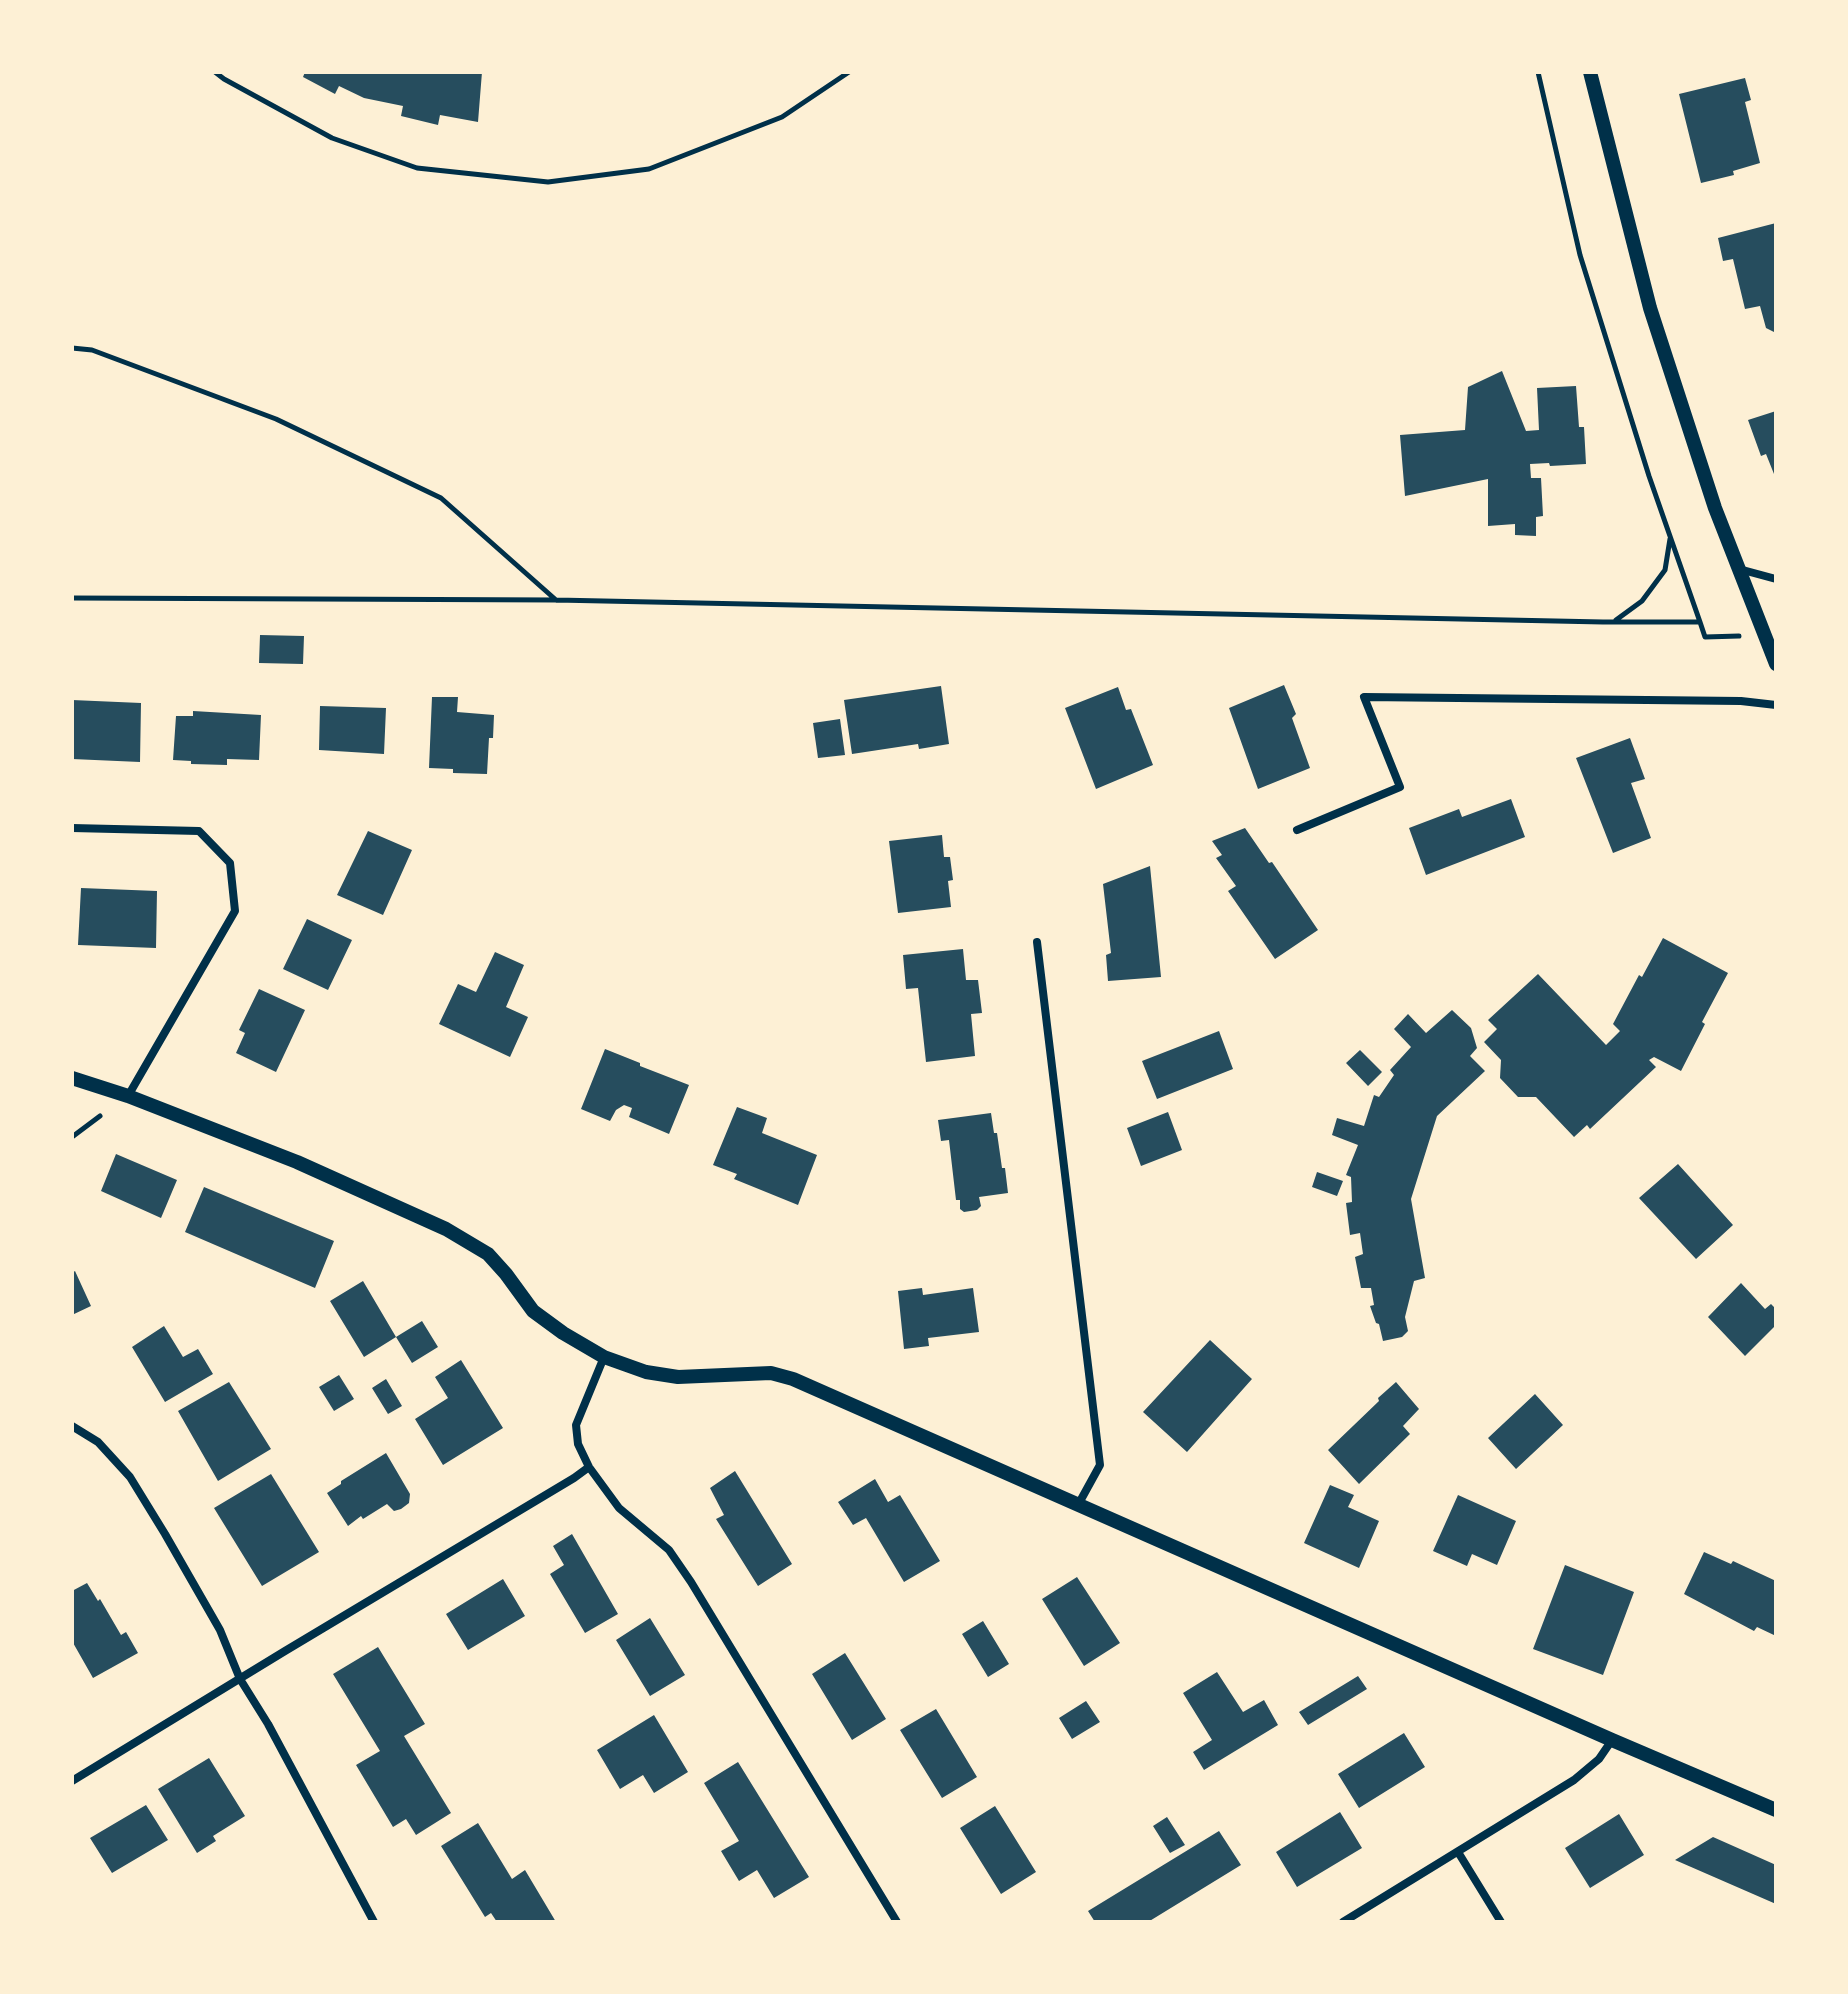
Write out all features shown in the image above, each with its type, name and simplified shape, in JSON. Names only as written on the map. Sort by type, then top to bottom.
[{"type":"street","points":[[1590,72],[1650,308],[1715,508],[1776,664]]},
{"type":"street","points":[[1739,569],[1776,579]]},
{"type":"street","points":[[1297,830],[1400,787],[1364,697],[1741,701],[1776,705]]},
{"type":"street","points":[[72,828],[199,831],[230,863],[235,911],[128,1096]]},
{"type":"street","points":[[1037,942],[1100,1465],[1078,1505]]},
{"type":"street","points":[[72,1078],[128,1096],[297,1162],[446,1229],[488,1254],[533,1311],[604,1357],[646,1372],[678,1377],[771,1373],[793,1379],[1776,1810]]},
{"type":"street","points":[[604,1357],[576,1425],[578,1444],[589,1467],[619,1508],[669,1550],[677,1561],[897,1922]]},
{"type":"street","points":[[72,1426],[98,1442],[130,1477],[165,1534],[220,1630],[240,1679],[268,1724],[374,1922]]},
{"type":"street","points":[[72,1781],[589,1467]]},
{"type":"street","points":[[1343,1922],[1574,1780],[1599,1759],[1612,1740]]},
{"type":"street","points":[[1458,1852],[1501,1922]]},
{"type":"path","points":[[215,72],[332,138],[417,168],[548,182],[649,169],[782,117],[849,72]]},
{"type":"path","points":[[1538,72],[1580,255],[1649,476],[1705,637],[1764,635]]},
{"type":"path","points":[[72,348],[92,350],[276,419],[441,498],[556,600]]},
{"type":"path","points":[[1614,621],[1642,601],[1665,570],[1670,538]]},
{"type":"path","points":[[72,598],[556,600],[1156,614],[1700,622]]},
{"type":"building","points":[[305,72],[482,72],[478,122],[440,115],[438,125],[401,116],[403,106],[364,98],[339,86],[335,94],[303,77]]},
{"type":"building","points":[[1745,78],[1751,100],[1745,102],[1760,163],[1733,171],[1734,175],[1701,183],[1679,94]]},
{"type":"building","points":[[1776,223],[1774,332],[1766,328],[1760,306],[1745,309],[1733,259],[1723,261],[1718,238]]},
{"type":"building","points":[[1502,371],[1526,431],[1539,430],[1537,388],[1576,386],[1579,427],[1584,427],[1586,464],[1530,464],[1531,478],[1541,478],[1543,516],[1536,517],[1536,536],[1515,535],[1515,524],[1488,526],[1488,479],[1405,496],[1400,435],[1465,430],[1468,387]]},
{"type":"building","points":[[1776,411],[1776,479],[1766,454],[1761,456],[1748,420]]},
{"type":"building","points":[[260,635],[304,636],[303,664],[259,663]]},
{"type":"building","points":[[1284,685],[1296,714],[1292,718],[1310,768],[1258,789],[1229,708]]},
{"type":"building","points":[[941,686],[949,744],[919,749],[918,744],[852,754],[844,700]]},
{"type":"building","points":[[1118,687],[1126,710],[1131,709],[1153,765],[1096,789],[1065,708]]},
{"type":"building","points":[[432,697],[458,697],[457,712],[494,715],[487,774],[453,773],[453,769],[429,768]]},
{"type":"building","points":[[72,700],[141,703],[140,762],[72,759]]},
{"type":"building","points":[[320,706],[386,708],[384,754],[319,750]]},
{"type":"building","points":[[193,711],[261,715],[259,760],[227,759],[227,765],[173,760],[176,716],[193,716]]},
{"type":"building","points":[[840,719],[845,755],[818,758],[813,723]]},
{"type":"building","points":[[1630,738],[1645,779],[1631,783],[1651,838],[1613,853],[1576,758]]},
{"type":"building","points":[[1511,799],[1525,837],[1426,875],[1409,828],[1459,809],[1462,817]]},
{"type":"building","points":[[1245,828],[1318,930],[1275,959],[1228,891],[1236,886],[1216,858],[1222,855],[1212,841]]},
{"type":"building","points":[[368,831],[412,850],[383,915],[337,895]]},
{"type":"building","points":[[942,835],[944,857],[950,857],[953,880],[948,881],[951,907],[898,913],[889,841]]},
{"type":"building","points":[[1150,866],[1161,977],[1108,981],[1106,955],[1111,953],[1103,884]]},
{"type":"building","points":[[81,888],[157,891],[156,948],[78,945]]},
{"type":"building","points":[[307,919],[352,940],[328,990],[283,969]]},
{"type":"building","points":[[1663,938],[1728,973],[1681,1071],[1654,1057],[1649,1060],[1656,1067],[1590,1129],[1587,1125],[1574,1137],[1536,1097],[1518,1097],[1500,1078],[1501,1060],[1484,1042],[1497,1029],[1488,1020],[1538,974],[1606,1045],[1620,1031],[1613,1024]]},
{"type":"building","points":[[963,949],[966,980],[978,980],[982,1013],[971,1014],[975,1056],[926,1062],[918,988],[906,989],[903,955]]},
{"type":"building","points":[[495,952],[524,965],[506,1007],[528,1017],[510,1057],[439,1024],[458,984],[476,992]]},
{"type":"building","points":[[259,989],[305,1010],[276,1072],[236,1053],[245,1033],[239,1030]]},
{"type":"building","points":[[1452,1010],[1471,1028],[1477,1048],[1470,1056],[1485,1071],[1437,1116],[1411,1199],[1425,1278],[1414,1281],[1405,1317],[1408,1331],[1402,1337],[1383,1341],[1370,1306],[1374,1305],[1371,1288],[1361,1288],[1355,1257],[1363,1254],[1360,1233],[1350,1235],[1346,1203],[1352,1202],[1351,1177],[1346,1175],[1358,1145],[1332,1135],[1337,1118],[1364,1126],[1374,1095],[1379,1097],[1394,1075],[1390,1070],[1411,1047],[1394,1029],[1408,1014],[1426,1033]]},
{"type":"building","points":[[1219,1031],[1233,1069],[1157,1099],[1142,1061]]},
{"type":"building","points":[[605,1049],[689,1085],[669,1134],[629,1117],[632,1108],[624,1105],[616,1110],[610,1121],[581,1109]]},
{"type":"building","points":[[1360,1050],[1382,1072],[1368,1086],[1346,1063]]},
{"type":"building","points":[[737,1107],[767,1118],[762,1133],[817,1155],[798,1205],[734,1179],[737,1174],[713,1165]]},
{"type":"building","points":[[1168,1112],[1182,1150],[1141,1166],[1127,1128]]},
{"type":"building","points":[[991,1113],[1008,1193],[979,1197],[981,1206],[977,1210],[964,1212],[960,1209],[960,1200],[956,1200],[949,1140],[941,1141],[938,1120]]},
{"type":"building","points":[[116,1154],[177,1180],[161,1218],[101,1191]]},
{"type":"building","points":[[1678,1164],[1733,1225],[1696,1259],[1639,1198]]},
{"type":"building","points":[[1317,1172],[1343,1181],[1337,1196],[1312,1187]]},
{"type":"building","points":[[204,1187],[334,1241],[315,1288],[185,1232]]},
{"type":"building","points":[[75,1271],[91,1306],[72,1315],[72,1273]]},
{"type":"building","points":[[363,1281],[396,1337],[364,1357],[330,1301]]},
{"type":"building","points":[[1741,1283],[1765,1309],[1771,1304],[1776,1309],[1776,1325],[1745,1356],[1708,1317]]},
{"type":"building","points":[[922,1288],[923,1295],[973,1288],[979,1332],[928,1338],[929,1346],[904,1349],[898,1291]]},
{"type":"building","points":[[422,1321],[438,1347],[412,1363],[396,1337]]},
{"type":"building","points":[[164,1326],[183,1357],[198,1349],[213,1374],[165,1402],[132,1347]]},
{"type":"building","points":[[1210,1340],[1252,1379],[1187,1452],[1143,1412]]},
{"type":"building","points":[[461,1360],[503,1428],[443,1465],[415,1419],[448,1398],[435,1377]]},
{"type":"building","points":[[339,1375],[354,1399],[334,1411],[319,1387]]},
{"type":"building","points":[[386,1379],[402,1406],[388,1414],[372,1388]]},
{"type":"building","points":[[229,1382],[271,1449],[218,1481],[178,1411]]},
{"type":"building","points":[[1396,1382],[1419,1409],[1403,1426],[1410,1434],[1359,1484],[1328,1450]]},
{"type":"building","points":[[1535,1394],[1563,1425],[1516,1469],[1488,1438]]},
{"type":"building","points":[[386,1453],[410,1494],[409,1503],[394,1511],[387,1504],[348,1526],[327,1493]]},
{"type":"building","points":[[735,1471],[792,1564],[758,1586],[716,1519],[724,1515],[710,1488]]},
{"type":"building","points":[[271,1474],[319,1552],[262,1586],[214,1508]]},
{"type":"building","points":[[875,1479],[888,1502],[900,1495],[940,1561],[904,1582],[866,1518],[853,1525],[838,1502]]},
{"type":"building","points":[[1330,1485],[1354,1495],[1348,1507],[1379,1521],[1359,1568],[1304,1543]]},
{"type":"building","points":[[1458,1495],[1516,1521],[1497,1565],[1472,1554],[1467,1566],[1433,1551]]},
{"type":"building","points":[[572,1534],[618,1614],[585,1633],[550,1574],[564,1565],[553,1546]]},
{"type":"building","points":[[1704,1552],[1731,1564],[1733,1561],[1776,1581],[1776,1636],[1757,1627],[1754,1631],[1684,1594]]},
{"type":"building","points":[[1565,1565],[1634,1592],[1603,1675],[1533,1649]]},
{"type":"building","points":[[1077,1577],[1120,1643],[1084,1666],[1042,1599]]},
{"type":"building","points":[[503,1579],[525,1616],[468,1650],[446,1614]]},
{"type":"building","points":[[87,1583],[121,1635],[126,1632],[138,1653],[93,1678],[72,1641],[72,1591]]},
{"type":"building","points":[[650,1618],[685,1675],[650,1696],[616,1640]]},
{"type":"building","points":[[983,1621],[1009,1664],[988,1677],[962,1634]]},
{"type":"building","points":[[378,1647],[425,1724],[404,1736],[451,1813],[416,1835],[406,1819],[393,1827],[356,1765],[380,1751],[333,1674]]},
{"type":"building","points":[[845,1653],[886,1719],[852,1740],[812,1674]]},
{"type":"building","points":[[1217,1672],[1243,1712],[1264,1700],[1278,1725],[1204,1770],[1193,1752],[1212,1740],[1183,1693]]},
{"type":"building","points":[[1358,1676],[1367,1689],[1308,1725],[1299,1712]]},
{"type":"building","points":[[1086,1701],[1100,1722],[1072,1739],[1059,1718]]},
{"type":"building","points":[[936,1709],[977,1777],[942,1798],[900,1730]]},
{"type":"building","points":[[654,1715],[688,1772],[654,1793],[643,1775],[620,1789],[597,1750]]},
{"type":"building","points":[[1404,1733],[1425,1767],[1359,1808],[1338,1774]]},
{"type":"building","points":[[209,1758],[245,1816],[213,1836],[216,1841],[197,1853],[158,1789]]},
{"type":"building","points":[[738,1762],[809,1877],[774,1898],[757,1870],[739,1881],[721,1851],[739,1841],[704,1783]]},
{"type":"building","points":[[146,1805],[168,1840],[112,1873],[90,1838]]},
{"type":"building","points":[[995,1806],[1036,1872],[1001,1894],[960,1828]]},
{"type":"building","points":[[1340,1812],[1362,1848],[1297,1887],[1276,1852]]},
{"type":"building","points":[[1619,1814],[1644,1855],[1590,1888],[1565,1848]]},
{"type":"building","points":[[1167,1817],[1185,1845],[1170,1853],[1153,1826]]},
{"type":"building","points":[[478,1823],[512,1879],[525,1870],[556,1922],[497,1922],[491,1913],[485,1917],[441,1846]]},
{"type":"building","points":[[1219,1831],[1241,1865],[1148,1922],[1095,1922],[1088,1911]]},
{"type":"building","points":[[1713,1837],[1776,1865],[1776,1904],[1675,1860]]}]
